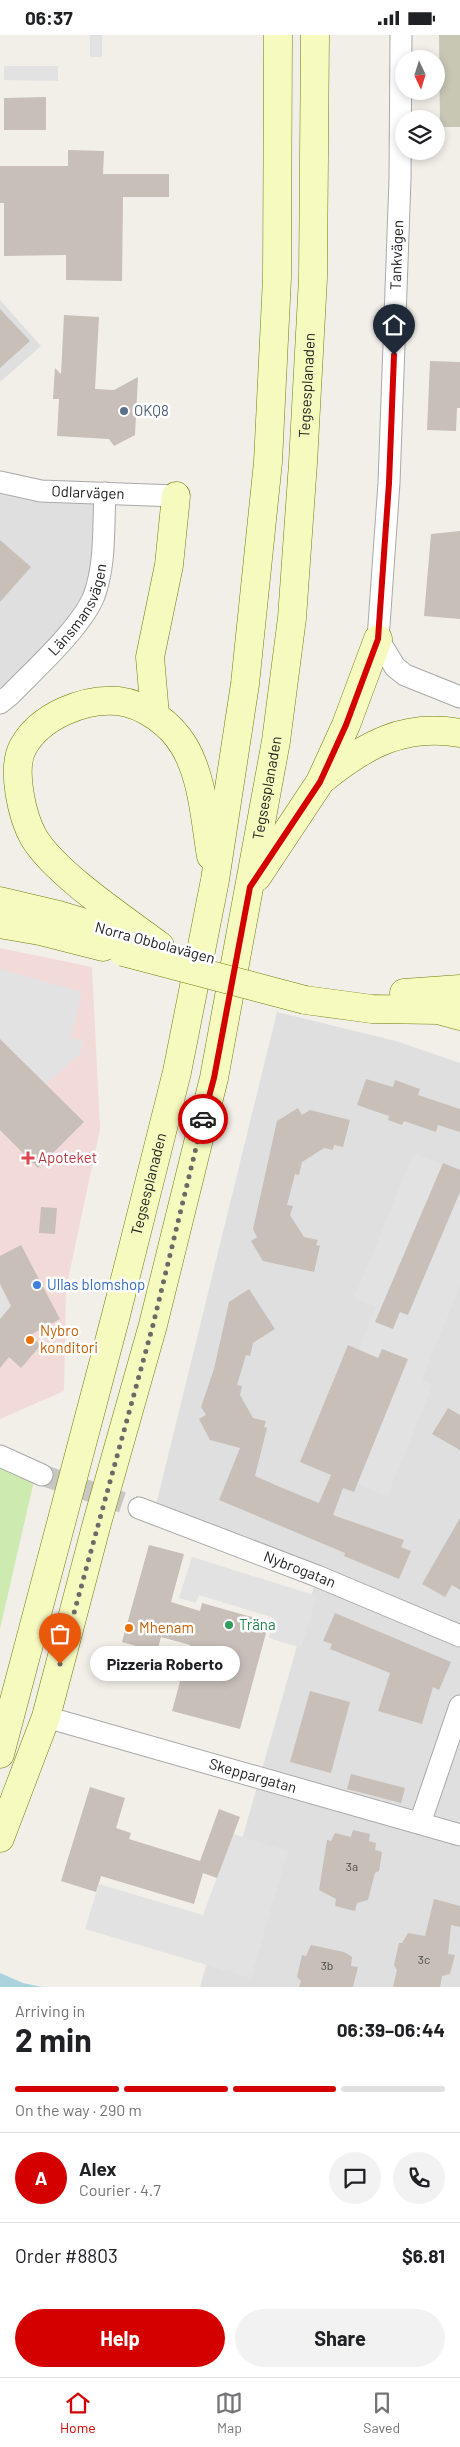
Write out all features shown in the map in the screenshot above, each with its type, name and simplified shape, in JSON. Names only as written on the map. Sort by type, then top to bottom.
[{"type":"main road","name":"Tegsesplanaden","points":[[1,1745],[117,1309],[177,1071],[215,880],[245,684],[268,462],[277,278],[278,35]]},
{"type":"main road","name":"Tegsesplanaden","points":[[0,1838],[46,1717],[160,1296],[214,1078],[276,741],[292,618],[313,278],[315,35]]},
{"type":"main road","points":[[154,715],[150,657],[169,565],[176,496]]},
{"type":"main road","points":[[250,887],[320,782],[346,725],[378,639]]},
{"type":"main road","points":[[0,773],[44,723],[76,707],[118,701],[136,706],[154,715],[184,745],[193,762],[215,880]]},
{"type":"main road","points":[[320,782],[346,761],[378,742],[422,731],[460,733]]},
{"type":"main road","points":[[23,747],[19,771],[19,792],[24,817],[33,836],[46,855],[125,936]]},
{"type":"main road","name":"Norra Obbolavägen","points":[[0,901],[55,914],[306,991],[372,1009],[438,1010],[460,1016]]},
{"type":"main road","name":"Norra Obbolavägen","points":[[0,924],[40,931],[125,936],[306,991],[344,989],[399,993],[460,989]]},
{"type":"street","name":"Tankvägen","points":[[378,639],[390,473],[400,189],[401,35]]},
{"type":"street","name":"Odlarvägen","points":[[0,482],[41,491],[176,496]]},
{"type":"street","name":"Länsmansvägen","points":[[0,703],[10,695],[77,624],[93,597],[101,568],[105,493]]},
{"type":"street","points":[[378,639],[395,667],[405,675],[460,697]]},
{"type":"street","points":[[0,1456],[42,1475]]},
{"type":"street","name":"Nybrogatan","points":[[139,1508],[317,1576],[460,1636]]},
{"type":"street","points":[[420,1823],[460,1706]]},
{"type":"street","name":"Skeppargatan","points":[[46,1717],[460,1835]]},
{"type":"shaded area","points":[[90,35],[102,35],[102,57],[90,57]]},
{"type":"shaded area","points":[[439,35],[460,35],[460,127],[445,127],[445,110],[440,110],[440,100],[445,100],[445,50],[439,50]]},
{"type":"shaded area","points":[[4,66],[58,66],[58,81],[4,80]]},
{"type":"shaded area","points":[[0,300],[41,346],[0,382]]},
{"type":"shaded area","points":[[0,482],[105,493],[93,597],[0,703]]},
{"type":"shaded area","points":[[0,948],[92,967],[100,1129],[66,1289],[64,1391],[0,1419]]},
{"type":"shaded area","points":[[0,969],[82,992],[71,1037],[83,1041],[80,1054],[46,1084],[0,1039]]},
{"type":"shaded area","points":[[277,1012],[396,1041],[460,1063],[460,1987],[200,1987],[317,1576],[154,1513]]},
{"type":"shaded area","points":[[414,1153],[460,1171],[460,1286],[422,1380],[433,1385],[387,1496],[312,1465],[376,1307],[354,1298]]},
{"type":"shaded area","points":[[0,1284],[11,1306],[0,1319]]},
{"type":"shaded area","points":[[192,1557],[317,1596],[301,1648],[269,1638],[274,1618],[199,1595],[196,1603],[179,1598]]},
{"type":"shaded area","points":[[233,1834],[288,1851],[251,1978],[85,1929],[99,1884],[203,1915]]},
{"type":"green space","points":[[0,1456],[36,1472],[0,1629]]},
{"type":"water","points":[[0,1973],[23,1983],[42,1987],[0,1987]]},
{"type":"building","points":[[46,97],[46,130],[4,130],[4,98]]},
{"type":"building","points":[[68,150],[104,151],[103,174],[169,174],[169,197],[123,197],[122,281],[66,280],[66,255],[4,256],[4,203],[0,203],[0,166],[68,166]]},
{"type":"building","points":[[0,309],[30,341],[0,368]]},
{"type":"building","points":[[64,315],[99,317],[95,389],[114,390],[138,377],[135,435],[114,446],[109,439],[57,436],[59,399],[53,399],[55,368],[61,374]]},
{"type":"building","points":[[430,361],[460,362],[460,408],[457,408],[456,431],[427,430]]},
{"type":"building","points":[[460,531],[460,619],[424,616],[431,534]]},
{"type":"building","points":[[0,540],[31,567],[0,602]]},
{"type":"building","points":[[0,1039],[84,1122],[38,1168],[0,1130]]},
{"type":"building","points":[[366,1079],[393,1087],[395,1080],[420,1089],[418,1095],[460,1109],[460,1132],[438,1125],[436,1132],[404,1121],[402,1125],[388,1120],[389,1116],[357,1105]]},
{"type":"building","points":[[298,1108],[302,1115],[310,1110],[350,1120],[343,1147],[334,1145],[333,1150],[324,1148],[302,1162],[299,1175],[295,1174],[287,1205],[293,1206],[290,1215],[304,1237],[318,1240],[316,1245],[320,1246],[314,1272],[263,1261],[251,1241],[257,1237],[253,1229],[277,1121]]},
{"type":"building","points":[[443,1163],[460,1170],[460,1192],[408,1315],[400,1312],[393,1329],[375,1322]]},
{"type":"building","points":[[41,1207],[57,1208],[55,1234],[39,1233]]},
{"type":"building","points":[[21,1245],[60,1319],[30,1335],[41,1345],[21,1368],[9,1357],[0,1368],[0,1319],[11,1306],[0,1284],[0,1256]]},
{"type":"building","points":[[249,1289],[275,1329],[253,1343],[250,1356],[246,1355],[237,1385],[242,1386],[240,1395],[253,1418],[266,1421],[264,1427],[267,1428],[255,1476],[319,1503],[331,1475],[300,1462],[348,1345],[378,1358],[382,1349],[408,1359],[354,1492],[343,1488],[333,1515],[404,1540],[401,1547],[411,1551],[399,1579],[344,1556],[345,1553],[219,1500],[240,1448],[210,1440],[199,1419],[206,1415],[201,1407],[214,1369],[229,1302]]},
{"type":"building","points":[[448,1408],[460,1415],[460,1450],[432,1434]]},
{"type":"building","points":[[460,1518],[460,1590],[452,1585],[445,1597],[422,1584]]},
{"type":"building","points":[[149,1545],[184,1554],[171,1602],[200,1611],[202,1603],[269,1622],[240,1729],[172,1711],[190,1645],[161,1637],[157,1652],[122,1642]]},
{"type":"building","points":[[335,1613],[451,1662],[439,1690],[433,1687],[422,1724],[378,1711],[390,1673],[330,1649],[332,1644],[323,1641]]},
{"type":"building","points":[[310,1691],[350,1702],[331,1773],[290,1762]]},
{"type":"building","points":[[351,1774],[405,1788],[401,1803],[347,1789]]},
{"type":"building","points":[[90,1787],[125,1798],[116,1828],[131,1833],[129,1839],[200,1861],[219,1809],[240,1817],[217,1878],[203,1873],[194,1904],[101,1876],[96,1892],[61,1881]]},
{"type":"building","points":[[353,1830],[370,1834],[369,1841],[376,1843],[375,1850],[382,1852],[379,1871],[375,1873],[368,1900],[357,1903],[355,1911],[335,1906],[336,1899],[319,1890],[327,1840],[331,1841],[335,1833],[351,1837]]},
{"type":"building","points":[[434,1899],[460,1906],[460,1927],[451,1925],[448,1954],[455,1955],[450,1974],[442,1976],[440,1987],[393,1987],[397,1970],[394,1965],[399,1943],[402,1943],[408,1933],[425,1936]]},
{"type":"building","points":[[311,1945],[344,1952],[352,1957],[351,1966],[358,1967],[353,1987],[299,1987],[301,1981],[297,1977],[302,1955],[306,1956]]},
{"type":"tunnel","points":[[42,1475],[139,1508]]},
{"type":"way so far","points":[[60,1664],[97,1523],[153,1325],[203,1119]]},
{"type":"place","name":"OKQ8","points":[[124,411]]},
{"type":"place","name":"Apoteket","points":[[28,1158]]},
{"type":"place","name":"Ullas blomshop","points":[[37,1285]]},
{"type":"place","name":"Nybro konditori","points":[[30,1340]]},
{"type":"place","name":"Träna","points":[[229,1625]]},
{"type":"place","name":"Mhenam","points":[[129,1628]]},
{"type":"place","name":"Pizzeria Roberto","points":[[60,1664]]},
{"type":"route","points":[[203,1119],[214,1078],[250,887],[320,782],[346,725],[378,639],[389,483],[394,355]]}]
